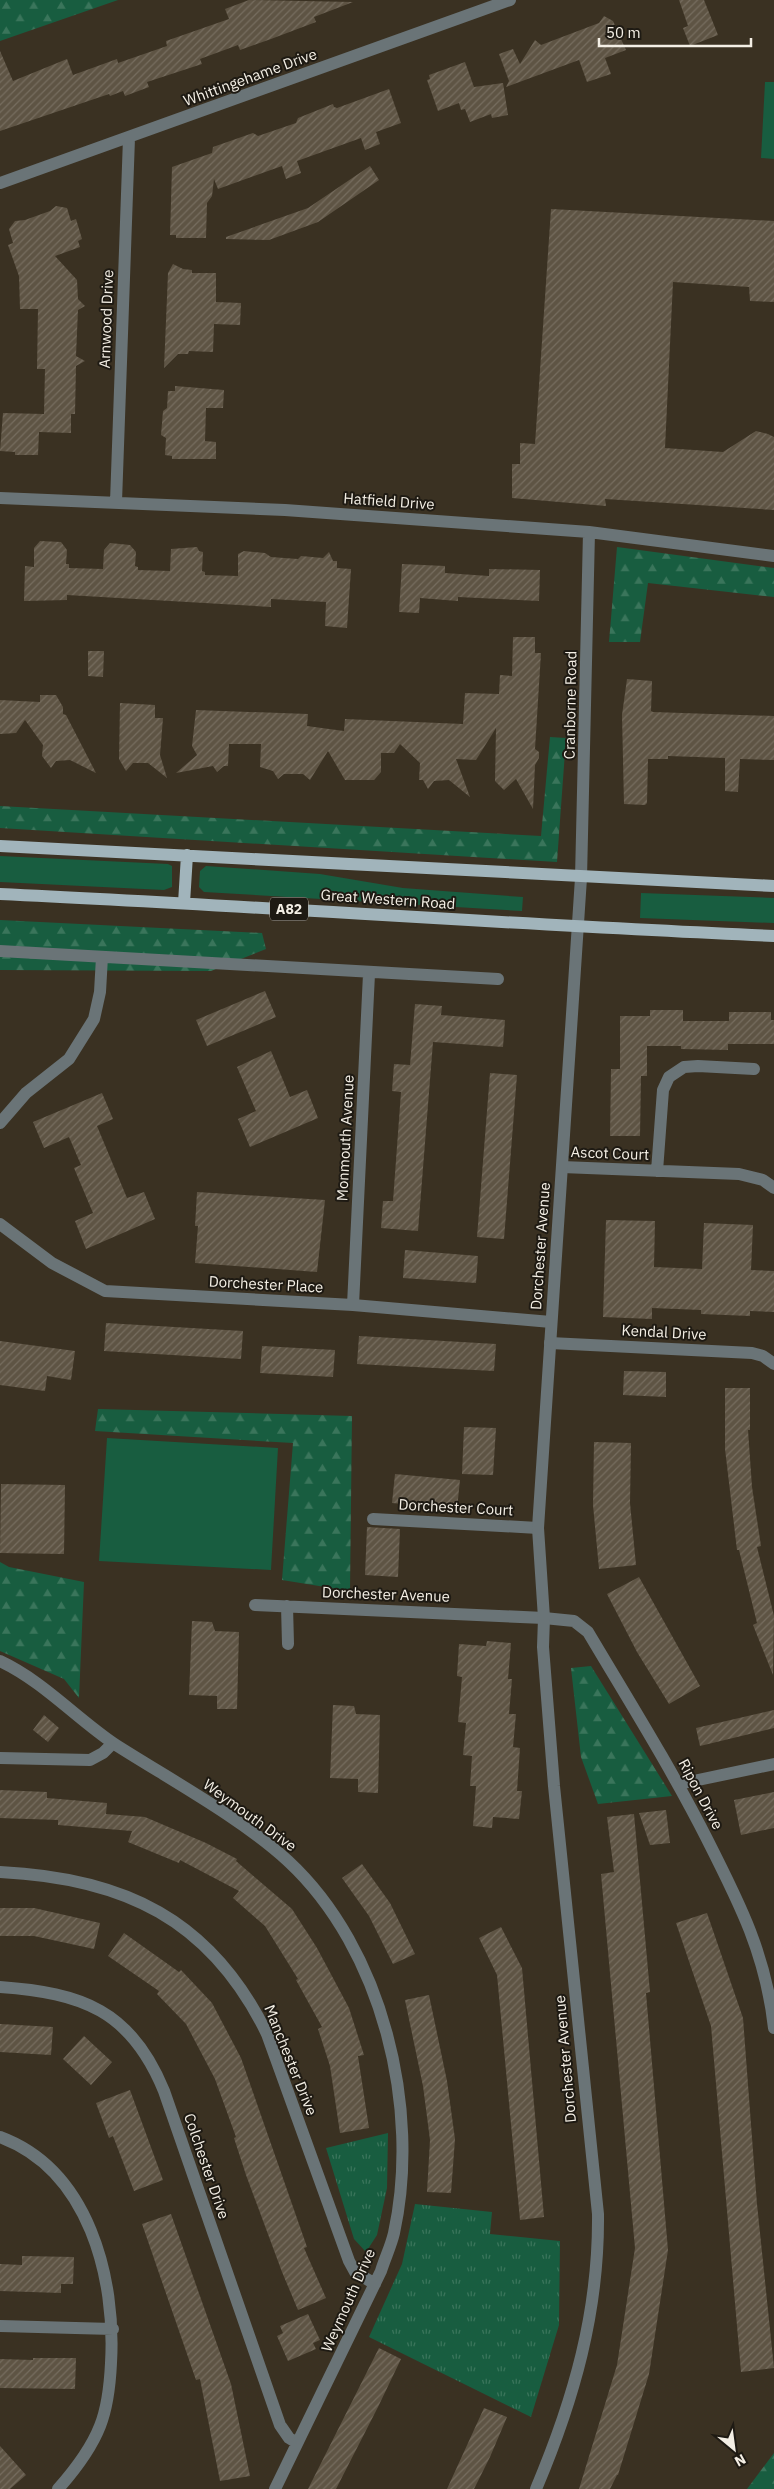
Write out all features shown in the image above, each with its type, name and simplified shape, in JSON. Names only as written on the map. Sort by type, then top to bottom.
[{"type":"main road","points":[[0,846],[581,878],[774,886]]},
{"type":"main road","points":[[184,903],[187,855]]},
{"type":"main road","name":"Great Western Road","points":[[0,894],[184,903],[578,927],[774,936]]},
{"type":"street","name":"Whittingehame Drive","points":[[0,183],[510,0]]},
{"type":"street","name":"Arnwood Drive","points":[[116,502],[129,138]]},
{"type":"street","name":"Hatfield Drive","points":[[0,498],[286,510],[589,532],[774,556]]},
{"type":"street","name":"Cranborne Road","points":[[581,878],[589,532]]},
{"type":"street","name":"Dorchester Avenue","points":[[536,2489],[559,2434],[582,2361],[599,2250],[598,2214],[553,1768],[538,1528],[550,1322],[581,878]]},
{"type":"street","points":[[0,952],[369,974],[498,979]]},
{"type":"street","points":[[0,1123],[26,1093],[69,1059],[94,1019],[100,992],[102,957]]},
{"type":"street","name":"Monmouth Avenue","points":[[353,1305],[369,974]]},
{"type":"street","name":"Ascot Court","points":[[657,1171],[663,1090],[669,1076],[676,1071],[691,1067],[754,1069]]},
{"type":"street","name":"Ascot Court","points":[[562,1167],[738,1174],[763,1180],[774,1188]]},
{"type":"street","name":"Dorchester Place","points":[[0,1224],[52,1263],[105,1291],[353,1305],[550,1322]]},
{"type":"street","name":"Kendal Drive","points":[[550,1343],[752,1352],[763,1356],[774,1364]]},
{"type":"street","name":"Dorchester Court","points":[[373,1519],[538,1528]]},
{"type":"street","name":"Dorchester Avenue","points":[[255,1605],[544,1618]]},
{"type":"street","points":[[287,1606],[288,1644]]},
{"type":"street","name":"Ripon Drive","points":[[544,1618],[574,1621],[588,1632],[679,1784],[745,1912],[771,1998],[774,2028]]},
{"type":"street","name":"Weymouth Drive","points":[[0,1661],[45,1690],[113,1743],[240,1825],[288,1861],[314,1891],[352,1947],[375,1998],[389,2041],[398,2086],[402,2142],[400,2193],[394,2234],[375,2284],[275,2489]]},
{"type":"street","points":[[0,1758],[90,1760],[103,1753],[113,1743]]},
{"type":"street","points":[[679,1784],[774,1764]]},
{"type":"street","name":"Manchester Drive","points":[[0,1872],[72,1879],[110,1889],[137,1901],[183,1927],[220,1961],[254,2007],[267,2034],[349,2262],[355,2272],[375,2284]]},
{"type":"street","name":"Colchester Drive","points":[[0,1987],[64,1994],[83,2001],[104,2013],[126,2030],[148,2056],[164,2091],[280,2425],[289,2438],[297,2443]]},
{"type":"street","points":[[0,2137],[22,2146],[44,2162],[56,2174],[89,2228],[102,2261],[113,2329],[110,2385],[101,2425],[95,2438],[58,2489]]},
{"type":"street","points":[[0,2326],[113,2329]]},
{"type":"green space","points":[[0,0],[118,0],[0,41]]},
{"type":"green space","points":[[765,82],[774,82],[774,159],[761,158]]},
{"type":"green space","points":[[617,547],[774,568],[774,597],[648,583],[640,642],[609,642]]},
{"type":"green space","points":[[550,737],[566,738],[557,862],[0,828],[0,806],[541,836]]},
{"type":"green space","points":[[0,856],[168,864],[172,866],[172,887],[164,890],[0,882]]},
{"type":"green space","points":[[206,866],[320,874],[403,888],[523,897],[522,911],[204,892],[199,887],[200,871]]},
{"type":"green space","points":[[641,893],[774,898],[774,923],[640,918]]},
{"type":"green space","points":[[0,920],[262,933],[266,949],[211,971],[0,970]]},
{"type":"green space","points":[[98,1409],[352,1416],[350,1591],[282,1580],[293,1443],[95,1431]]},
{"type":"green space","points":[[107,1438],[278,1448],[271,1570],[99,1561]]},
{"type":"green space","points":[[0,1562],[9,1567],[84,1582],[79,1698],[64,1679],[0,1651]]},
{"type":"green space","points":[[591,1666],[672,1796],[598,1804],[581,1757],[571,1668]]},
{"type":"green space","points":[[388,2133],[387,2188],[377,2235],[366,2252],[354,2239],[326,2148]]},
{"type":"green space","points":[[415,2204],[492,2212],[490,2234],[560,2241],[559,2325],[531,2417],[369,2337],[402,2264]]},
{"type":"green space","points":[[774,2453],[774,2489],[747,2489]]},
{"type":"building","points":[[249,0],[353,2],[314,17],[316,22],[271,39],[240,50],[238,45],[200,59],[202,64],[147,82],[149,87],[125,96],[123,91],[110,96],[109,94],[0,131],[0,51],[13,81],[67,59],[73,75],[117,59],[118,63],[167,46],[166,41],[229,19],[225,9]]},
{"type":"building","points":[[679,0],[704,0],[718,35],[690,46],[683,28],[688,26]]},
{"type":"building","points":[[604,16],[613,21],[626,50],[605,58],[611,74],[587,82],[579,60],[506,87],[509,81],[499,54],[513,49],[520,64],[535,40],[541,45],[599,23]]},
{"type":"building","points":[[465,62],[474,87],[503,83],[508,115],[492,118],[491,114],[470,122],[465,109],[461,110],[459,103],[438,111],[427,80],[430,79],[429,75]]},
{"type":"building","points":[[389,89],[401,123],[376,132],[380,144],[365,150],[361,138],[297,161],[301,173],[286,179],[282,166],[218,189],[214,179],[212,196],[207,203],[206,238],[176,238],[176,235],[170,235],[172,167],[212,153],[213,147],[253,133],[258,136],[296,123],[298,118],[333,104],[337,108]]},
{"type":"building","points":[[370,166],[379,180],[318,222],[269,240],[226,239],[226,237],[308,208]]},
{"type":"building","points":[[56,206],[67,208],[71,221],[76,219],[82,239],[78,241],[80,247],[55,256],[77,280],[78,299],[85,306],[78,310],[76,356],[85,361],[76,366],[75,414],[71,414],[71,433],[39,432],[38,455],[15,455],[15,452],[0,451],[3,413],[44,414],[45,369],[37,369],[38,309],[20,309],[19,276],[8,245],[13,243],[9,229],[15,221],[25,220],[50,211]]},
{"type":"building","points":[[551,209],[774,221],[774,302],[750,301],[749,287],[673,282],[665,448],[723,452],[756,431],[774,437],[774,510],[605,499],[606,506],[512,498],[512,464],[520,464],[520,443],[535,444]]},
{"type":"building","points":[[173,264],[183,269],[192,270],[192,273],[216,273],[216,302],[241,303],[240,325],[214,324],[213,352],[189,351],[188,354],[178,354],[164,368],[168,273]]},
{"type":"building","points":[[175,386],[224,390],[223,408],[206,408],[205,441],[216,442],[216,459],[172,459],[172,456],[165,455],[166,438],[161,435],[163,411],[167,408],[168,391],[175,391]]},
{"type":"building","points":[[40,541],[61,542],[67,550],[66,564],[69,564],[69,568],[103,569],[104,550],[110,543],[130,545],[136,552],[135,566],[138,567],[138,570],[170,571],[171,549],[197,547],[199,551],[203,552],[202,571],[205,572],[205,575],[238,576],[238,554],[244,551],[265,553],[271,557],[298,559],[301,556],[323,558],[329,552],[333,561],[337,561],[337,568],[351,569],[347,628],[325,626],[326,602],[271,599],[271,607],[67,595],[67,600],[24,601],[25,566],[34,567],[34,548]]},
{"type":"building","points":[[402,564],[445,566],[445,573],[489,576],[489,569],[540,570],[539,601],[458,597],[458,601],[420,598],[419,613],[399,612]]},
{"type":"building","points":[[513,637],[535,637],[535,653],[541,653],[535,749],[539,752],[539,758],[535,765],[533,809],[516,779],[504,790],[495,781],[496,728],[476,760],[456,759],[470,797],[449,780],[434,781],[428,789],[423,780],[419,780],[420,763],[400,744],[394,753],[381,753],[381,772],[374,780],[345,780],[328,751],[310,780],[303,774],[284,774],[278,779],[273,771],[260,767],[261,744],[229,744],[228,766],[224,766],[217,772],[213,766],[176,773],[197,755],[192,746],[196,710],[308,714],[307,726],[344,731],[345,719],[463,724],[465,693],[499,694],[500,675],[512,676]]},
{"type":"building","points":[[88,651],[104,651],[103,677],[88,676]]},
{"type":"building","points":[[627,679],[652,681],[651,711],[653,712],[774,716],[774,760],[740,759],[738,792],[725,791],[725,758],[668,756],[668,759],[648,759],[647,803],[645,805],[624,804],[622,715]]},
{"type":"building","points":[[40,695],[56,695],[63,707],[63,714],[66,715],[96,773],[70,760],[56,761],[51,768],[42,756],[43,745],[25,720],[16,733],[0,734],[0,700],[40,702]]},
{"type":"building","points":[[120,703],[155,705],[155,718],[163,718],[160,755],[167,778],[148,763],[133,763],[126,771],[119,759]]},
{"type":"building","points":[[265,991],[276,1017],[207,1046],[196,1020]]},
{"type":"building","points":[[415,1004],[442,1006],[441,1015],[505,1020],[503,1047],[433,1042],[418,1231],[381,1228],[383,1201],[393,1201],[401,1092],[392,1091],[394,1064],[410,1065]]},
{"type":"building","points":[[650,1010],[683,1010],[683,1021],[729,1021],[729,1012],[771,1012],[771,1020],[774,1020],[774,1044],[728,1044],[728,1050],[681,1049],[681,1046],[647,1046],[647,1076],[641,1076],[640,1136],[610,1136],[611,1069],[620,1069],[620,1016],[650,1016]]},
{"type":"building","points":[[271,1051],[290,1097],[307,1090],[318,1118],[250,1147],[238,1119],[256,1111],[237,1067]]},
{"type":"building","points":[[490,1073],[517,1075],[504,1239],[477,1237]]},
{"type":"building","points":[[102,1093],[113,1119],[97,1126],[127,1198],[144,1192],[155,1219],[86,1249],[75,1221],[93,1213],[74,1168],[81,1165],[69,1137],[44,1148],[33,1122]]},
{"type":"building","points":[[197,1192],[325,1200],[317,1272],[195,1263],[198,1226],[195,1226]]},
{"type":"building","points":[[606,1220],[655,1221],[654,1267],[702,1269],[704,1223],[753,1225],[751,1270],[774,1271],[774,1312],[750,1311],[750,1316],[701,1314],[701,1310],[652,1308],[652,1319],[603,1317]]},
{"type":"building","points":[[405,1250],[478,1256],[476,1283],[403,1278]]},
{"type":"building","points":[[106,1323],[243,1331],[241,1359],[104,1351]]},
{"type":"building","points":[[359,1336],[496,1344],[494,1371],[357,1364]]},
{"type":"building","points":[[0,1341],[75,1351],[71,1380],[47,1376],[45,1391],[0,1385]]},
{"type":"building","points":[[262,1346],[335,1350],[333,1377],[260,1373]]},
{"type":"building","points":[[624,1371],[666,1372],[666,1397],[623,1395]]},
{"type":"building","points":[[725,1388],[750,1388],[750,1430],[748,1430],[752,1487],[761,1546],[757,1547],[774,1616],[773,1675],[753,1625],[757,1623],[739,1550],[737,1550],[725,1449]]},
{"type":"building","points":[[464,1427],[496,1428],[493,1475],[462,1474]]},
{"type":"building","points":[[594,1442],[631,1443],[630,1503],[636,1565],[599,1569],[593,1505]]},
{"type":"building","points":[[395,1474],[460,1480],[457,1509],[392,1503]]},
{"type":"building","points":[[1,1484],[65,1485],[64,1554],[0,1553]]},
{"type":"building","points":[[367,1527],[400,1529],[398,1577],[365,1575]]},
{"type":"building","points":[[639,1577],[700,1686],[669,1704],[637,1652],[607,1594]]},
{"type":"building","points":[[192,1621],[212,1622],[215,1631],[239,1632],[237,1709],[217,1709],[217,1696],[189,1695]]},
{"type":"building","points":[[487,1641],[511,1643],[508,1679],[512,1679],[509,1714],[516,1714],[513,1747],[520,1748],[517,1791],[522,1791],[519,1819],[493,1817],[492,1828],[473,1826],[476,1786],[470,1786],[472,1756],[463,1755],[466,1723],[458,1722],[462,1677],[457,1676],[459,1644],[486,1646]]},
{"type":"building","points":[[333,1705],[354,1706],[356,1714],[380,1715],[378,1793],[358,1792],[358,1779],[330,1778]]},
{"type":"building","points":[[774,1710],[774,1728],[700,1746],[696,1728]]},
{"type":"building","points":[[44,1715],[59,1728],[48,1742],[33,1730]]},
{"type":"building","points":[[0,1790],[47,1792],[47,1798],[107,1803],[106,1814],[145,1817],[206,1843],[237,1859],[236,1861],[292,1909],[317,1948],[349,2008],[364,2055],[358,2056],[369,2128],[340,2133],[330,2066],[318,2029],[322,2027],[296,1980],[298,1979],[265,1926],[233,1898],[239,1891],[180,1860],[179,1863],[128,1842],[132,1831],[58,1825],[58,1820],[0,1818]]},
{"type":"building","points":[[774,1792],[774,1828],[741,1835],[734,1800]]},
{"type":"building","points":[[666,1810],[670,1843],[650,1845],[639,1813]]},
{"type":"building","points":[[634,1814],[650,1992],[646,1993],[668,2250],[649,2374],[618,2475],[610,2489],[579,2489],[617,2365],[635,2248],[601,1874],[614,1872],[607,1817]]},
{"type":"building","points":[[362,1864],[390,1903],[415,1954],[393,1964],[369,1916],[342,1878]]},
{"type":"building","points":[[0,1908],[34,1908],[100,1923],[94,1949],[34,1936],[0,1936]]},
{"type":"building","points":[[707,1913],[743,2018],[757,2204],[774,2368],[741,2372],[711,2026],[676,1923]]},
{"type":"building","points":[[501,1927],[522,1968],[544,2217],[520,2220],[497,1975],[479,1938]]},
{"type":"building","points":[[124,1933],[179,1972],[181,1970],[212,2003],[241,2058],[307,2247],[304,2248],[326,2298],[298,2310],[246,2175],[234,2138],[236,2137],[215,2079],[186,2024],[157,1994],[159,1991],[108,1956]]},
{"type":"building","points":[[429,1995],[447,2081],[455,2139],[451,2193],[427,2192],[430,2140],[423,2086],[405,2000]]},
{"type":"building","points":[[0,2024],[53,2027],[51,2055],[0,2052]]},
{"type":"building","points":[[84,2036],[112,2062],[91,2085],[63,2059]]},
{"type":"building","points":[[130,2090],[163,2180],[134,2191],[113,2136],[109,2138],[96,2103]]},
{"type":"building","points":[[171,2214],[231,2384],[250,2476],[220,2481],[200,2379],[196,2380],[142,2224]]},
{"type":"building","points":[[22,2256],[74,2257],[73,2284],[61,2284],[61,2293],[0,2291],[0,2264],[22,2265]]},
{"type":"building","points":[[308,2314],[320,2340],[313,2343],[316,2349],[288,2361],[277,2336],[283,2333],[280,2326]]},
{"type":"building","points":[[379,2348],[401,2359],[378,2407],[336,2489],[308,2489]]},
{"type":"building","points":[[33,2358],[76,2358],[75,2389],[0,2388],[0,2359],[33,2360]]},
{"type":"building","points":[[484,2408],[507,2417],[490,2457],[474,2489],[447,2489]]},
{"type":"building","points":[[0,2446],[26,2475],[10,2489],[0,2489]]}]
